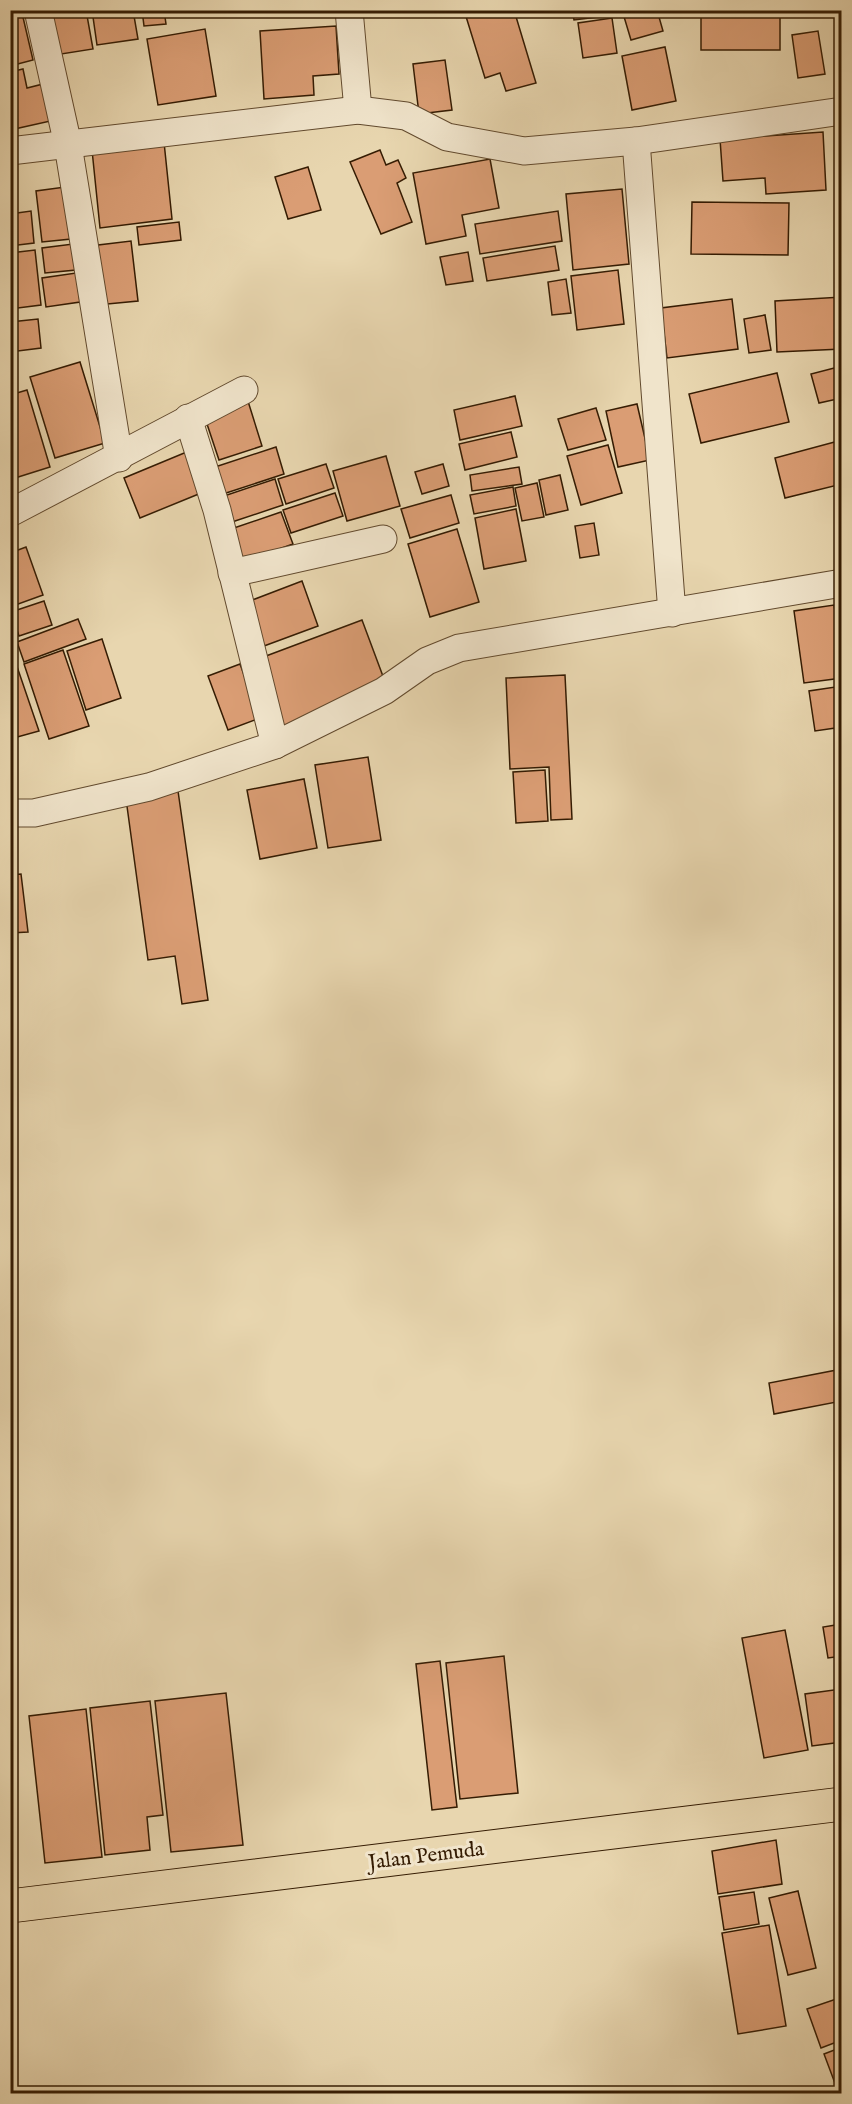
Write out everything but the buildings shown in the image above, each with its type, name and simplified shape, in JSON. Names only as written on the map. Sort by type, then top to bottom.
[{"type":"main road","name":"Jalan Pemuda","points":[[10,1906],[842,1804]]},
{"type":"street","points":[[38,10],[68,145],[119,458]]},
{"type":"street","points":[[349,10],[358,110]]},
{"type":"street","points":[[10,151],[358,110],[406,116],[447,137],[525,151],[636,141],[842,111]]},
{"type":"street","points":[[636,141],[672,613]]},
{"type":"street","points":[[10,513],[119,458],[188,418],[244,390]]},
{"type":"street","points":[[188,418],[217,510],[275,745]]},
{"type":"street","points":[[232,573],[383,539]]},
{"type":"street","points":[[10,813],[34,813],[149,787],[275,745],[384,691],[427,661],[459,648],[842,583]]}]
